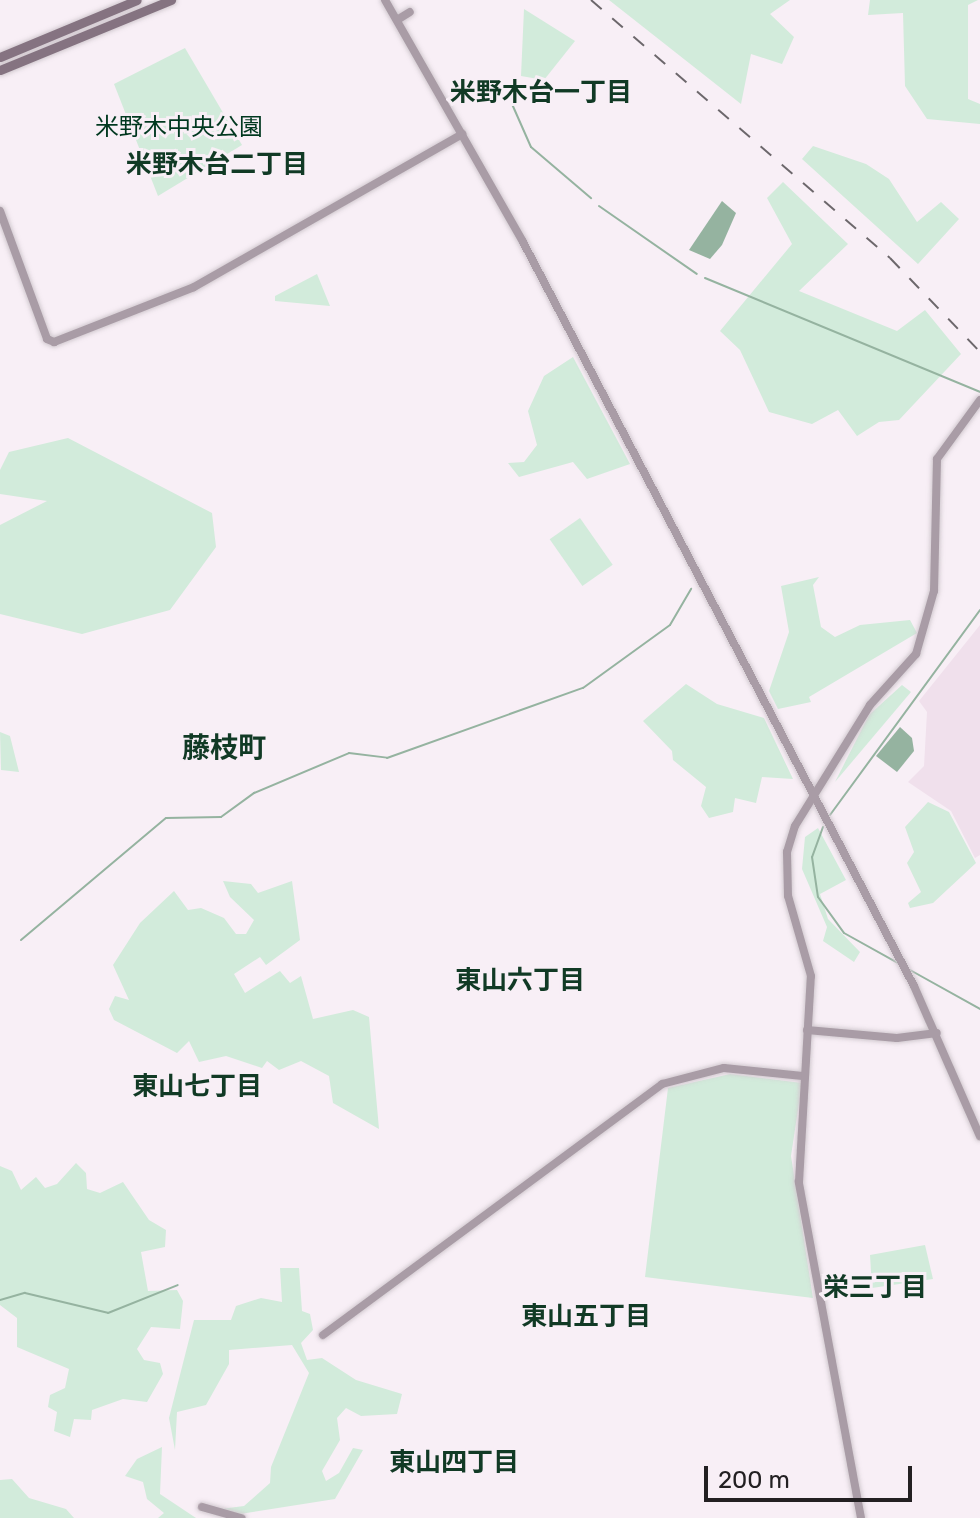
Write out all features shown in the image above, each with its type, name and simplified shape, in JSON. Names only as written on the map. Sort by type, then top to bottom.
[{"type":"main road","points":[[0,57],[137,0]]},
{"type":"main road","points":[[0,70],[171,0]]},
{"type":"street","points":[[385,0],[462,134],[937,1033],[980,1136]]},
{"type":"street","points":[[397,20],[410,12]]},
{"type":"street","points":[[0,211],[51,342],[194,287],[462,134]]},
{"type":"street","points":[[861,1518],[799,1182],[811,976],[785,873],[789,841],[813,797],[870,705],[921,643],[934,591],[937,459],[980,400]]},
{"type":"street","points":[[807,1030],[897,1038],[937,1033]]},
{"type":"street","points":[[323,1335],[662,1084],[724,1068],[803,1076]]},
{"type":"street","points":[[202,1507],[241,1518]]},
{"type":"shaded area","points":[[722,201],[736,213],[722,245],[710,259],[689,250]]},
{"type":"shaded area","points":[[980,625],[980,855],[975,858],[951,811],[908,782],[924,766],[927,712],[919,701]]},
{"type":"shaded area","points":[[900,727],[912,738],[914,751],[897,772],[876,756]]},
{"type":"green space","points":[[609,0],[790,0],[770,14],[794,37],[782,64],[751,54],[741,104]]},
{"type":"green space","points":[[870,0],[978,0],[968,5],[968,99],[980,104],[980,124],[927,119],[905,86],[903,13],[868,15]]},
{"type":"green space","points":[[524,9],[575,41],[544,80],[521,76]]},
{"type":"green space","name":"米野木中央公園","points":[[185,48],[242,145],[158,196],[114,84]]},
{"type":"green space","points":[[813,146],[866,164],[889,179],[917,222],[941,202],[959,219],[918,264],[802,159]]},
{"type":"green space","points":[[783,182],[848,244],[799,291],[897,331],[925,310],[961,354],[899,420],[879,422],[857,436],[838,410],[812,424],[769,412],[740,350],[720,331],[792,244],[767,198]]},
{"type":"green space","points":[[317,274],[330,306],[275,301],[275,296]]},
{"type":"green space","points":[[573,357],[630,464],[587,479],[573,462],[519,477],[508,463],[524,462],[537,445],[528,411],[544,376]]},
{"type":"green space","points":[[68,438],[212,513],[216,547],[170,610],[82,634],[0,614],[0,525],[47,501],[0,494],[0,470],[9,452]]},
{"type":"green space","points":[[580,518],[613,565],[582,586],[550,539]]},
{"type":"green space","points":[[819,577],[813,585],[821,627],[835,637],[860,625],[910,620],[917,633],[809,697],[811,702],[778,709],[769,691],[789,632],[781,586]]},
{"type":"green space","points":[[686,684],[717,704],[764,718],[793,779],[762,777],[756,803],[735,798],[733,812],[709,818],[701,806],[706,787],[673,760],[672,751],[643,721]]},
{"type":"green space","points":[[902,685],[911,692],[835,782],[869,715]]},
{"type":"green space","points":[[0,732],[10,736],[19,772],[1,770]]},
{"type":"green space","points":[[928,802],[949,812],[976,863],[933,903],[910,908],[908,903],[921,892],[907,863],[914,852],[905,827]]},
{"type":"green space","points":[[818,828],[846,880],[820,894],[828,919],[860,952],[854,962],[823,941],[827,927],[802,869],[805,837]]},
{"type":"green space","points":[[223,881],[251,884],[258,893],[292,881],[300,940],[266,965],[260,957],[234,974],[245,993],[280,971],[290,983],[301,976],[313,1019],[353,1010],[369,1017],[379,1129],[333,1103],[329,1076],[301,1061],[279,1070],[267,1061],[262,1068],[226,1056],[199,1062],[189,1041],[177,1053],[114,1020],[109,1009],[115,996],[129,1000],[113,965],[140,923],[174,891],[188,910],[201,908],[224,918],[236,934],[246,934],[254,920],[230,897]]},
{"type":"green space","points":[[730,1074],[802,1083],[791,1156],[813,1298],[645,1277],[668,1088]]},
{"type":"green space","points":[[76,1163],[86,1173],[87,1189],[100,1193],[123,1182],[149,1220],[166,1230],[165,1247],[141,1252],[148,1291],[177,1290],[183,1301],[180,1329],[151,1327],[137,1349],[144,1360],[160,1363],[163,1374],[147,1402],[123,1399],[92,1410],[91,1420],[74,1419],[70,1437],[54,1431],[57,1412],[48,1407],[50,1395],[65,1388],[69,1369],[17,1347],[17,1318],[0,1305],[0,1166],[12,1171],[21,1190],[36,1177],[45,1188],[57,1184]]},
{"type":"green space","points":[[925,1245],[933,1279],[872,1288],[870,1255]]},
{"type":"green space","points":[[280,1268],[299,1268],[302,1311],[310,1314],[313,1330],[301,1343],[307,1360],[322,1358],[356,1380],[402,1394],[397,1414],[361,1416],[346,1408],[337,1418],[340,1440],[322,1471],[326,1481],[339,1473],[353,1448],[363,1450],[335,1499],[240,1514],[221,1509],[244,1506],[270,1483],[271,1467],[309,1373],[292,1345],[229,1350],[229,1364],[206,1405],[177,1412],[175,1450],[169,1418],[194,1320],[231,1320],[236,1306],[261,1298],[282,1302]]},
{"type":"green space","points":[[162,1447],[160,1494],[196,1518],[158,1518],[164,1513],[147,1499],[143,1482],[125,1476],[137,1459]]},
{"type":"green space","points":[[12,1479],[29,1498],[66,1509],[74,1518],[0,1518],[0,1480]]},
{"type":"waterway","points":[[512,104],[531,147],[591,198]]},
{"type":"waterway","points":[[599,206],[697,274]]},
{"type":"waterway","points":[[705,278],[980,392]]},
{"type":"waterway","points":[[21,940],[166,818],[221,817],[254,793],[349,753],[387,758],[583,688],[670,625],[691,589]]},
{"type":"waterway","points":[[830,815],[980,610]]},
{"type":"waterway","points":[[823,827],[812,857],[818,897],[844,933],[898,963]]},
{"type":"waterway","points":[[910,970],[980,1009]]},
{"type":"waterway","points":[[0,1300],[25,1293],[108,1313],[178,1285]]},
{"type":"railway","points":[[591,0],[890,258],[980,352]]},
{"type":"district","name":"米野木台一丁目","points":[[541,93]]},
{"type":"district","name":"米野木台二丁目","points":[[217,165]]},
{"type":"district","name":"藤枝町","points":[[224,748]]},
{"type":"district","name":"東山六丁目","points":[[520,981]]},
{"type":"district","name":"東山七丁目","points":[[197,1087]]},
{"type":"district","name":"栄三丁目","points":[[875,1288]]},
{"type":"district","name":"東山五丁目","points":[[586,1317]]},
{"type":"district","name":"東山四丁目","points":[[454,1463]]}]
